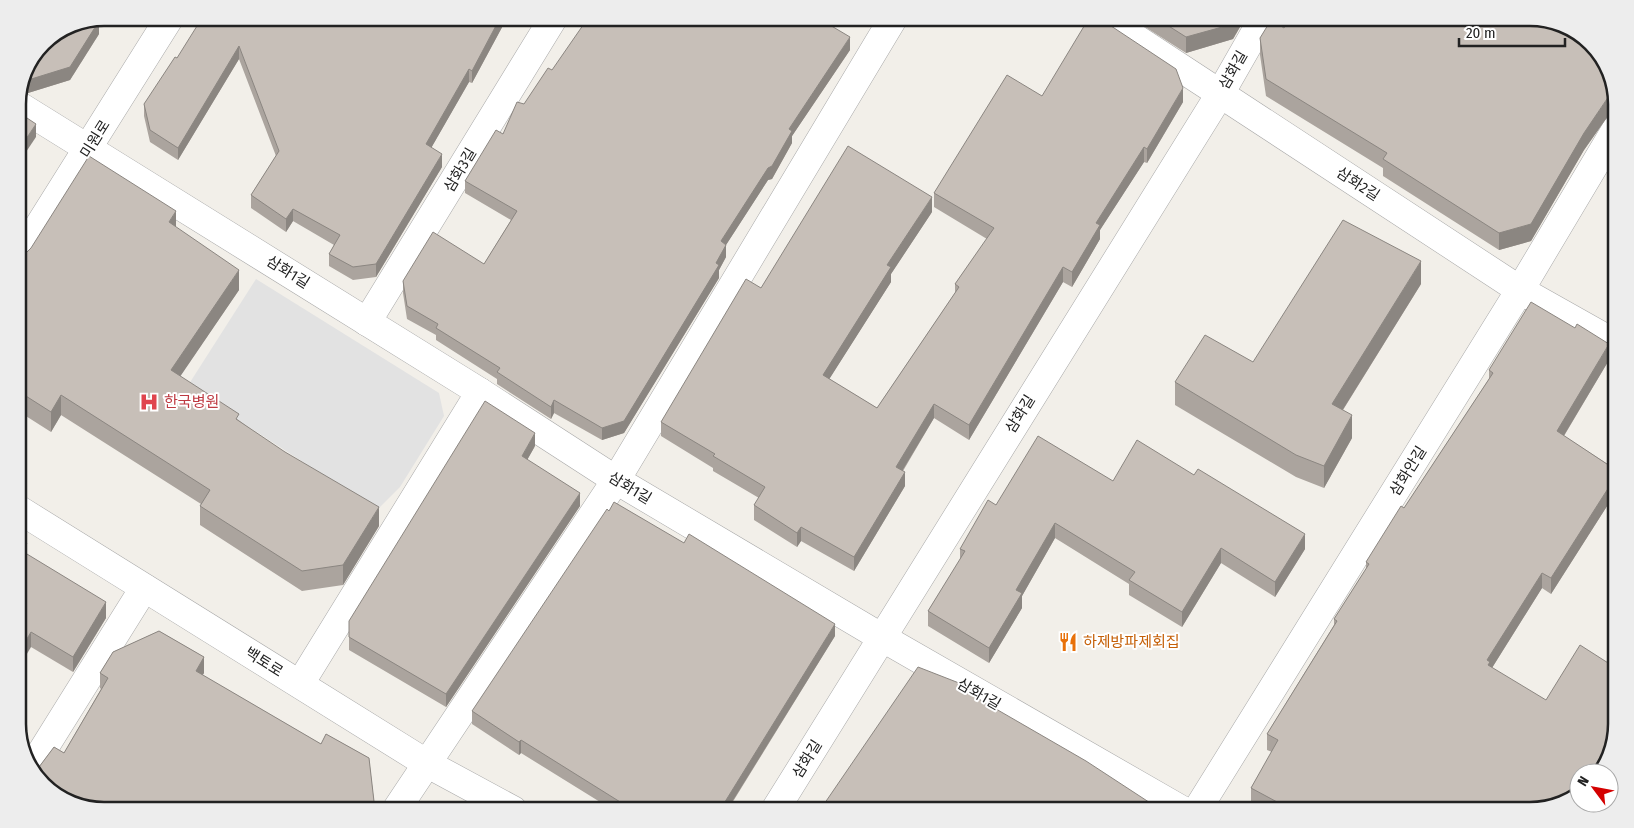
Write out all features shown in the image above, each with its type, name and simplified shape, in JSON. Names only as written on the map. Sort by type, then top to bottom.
[{"type":"street","name":"미원로","points":[[26,246],[165,26]]},
{"type":"street","name":"삼화3길","points":[[367,322],[549,26]]},
{"type":"street","points":[[401,802],[616,480],[889,26]]},
{"type":"street","name":"삼화2길","points":[[1115,26],[1520,290],[1608,340]]},
{"type":"street","name":"삼화길","points":[[780,802],[1220,94],[1259,26]]},
{"type":"street","name":"삼화1길","points":[[26,110],[480,392],[616,480],[882,638],[1168,802]]},
{"type":"street","name":"삼화안길","points":[[1202,802],[1520,290],[1608,142]]},
{"type":"street","points":[[300,684],[480,392]]},
{"type":"street","name":"백토로","points":[[26,514],[426,763],[498,802]]},
{"type":"street","points":[[36,761],[144,588]]},
{"type":"shaded area","points":[[256,279],[439,393],[444,416],[400,487],[377,510],[187,387]]},
{"type":"building","points":[[197,26],[496,26],[472,71],[469,69],[426,144],[442,154],[376,264],[353,267],[329,254],[340,235],[293,209],[286,219],[251,195],[279,151],[239,46],[178,148],[150,130],[144,104],[175,57],[177,58]]},
{"type":"building","points":[[582,26],[831,26],[850,37],[789,129],[792,131],[772,166],[768,168],[721,241],[726,245],[716,263],[719,265],[624,421],[602,428],[554,400],[551,407],[497,372],[500,368],[436,328],[438,324],[407,306],[403,281],[433,232],[484,264],[517,211],[465,181],[496,130],[503,134],[517,102],[524,104],[548,68],[552,70]]},
{"type":"building","points":[[1084,26],[1111,26],[1176,69],[1183,88],[1147,149],[1144,147],[1096,223],[1100,225],[1072,272],[1063,267],[969,425],[934,404],[896,467],[905,472],[854,557],[801,527],[797,533],[754,505],[765,487],[661,422],[746,279],[761,288],[848,146],[932,197],[887,265],[891,267],[823,375],[877,408],[959,287],[955,284],[994,228],[934,193],[1007,75],[1042,96]]},
{"type":"building","points":[[1169,26],[1226,26],[1186,37]]},
{"type":"building","points":[[1267,26],[1281,26],[1284,28],[1285,26],[1530,26],[1550,29],[1573,39],[1589,53],[1604,79],[1608,98],[1584,133],[1531,224],[1499,233],[1383,159],[1387,153],[1266,79],[1260,38]]},
{"type":"building","points":[[95,27],[70,67],[31,79],[42,57],[53,45],[79,30]]},
{"type":"building","points":[[26,117],[36,124],[26,139]]},
{"type":"building","points":[[89,156],[176,211],[169,222],[239,270],[171,370],[239,414],[236,419],[285,452],[379,507],[343,565],[302,571],[200,506],[210,490],[61,395],[51,412],[26,396],[26,253]]},
{"type":"building","points":[[1343,220],[1421,261],[1332,404],[1352,415],[1324,466],[1296,455],[1175,382],[1205,335],[1253,362]]},
{"type":"building","points":[[1531,302],[1575,328],[1577,324],[1608,343],[1557,431],[1608,465],[1608,489],[1551,578],[1542,573],[1487,660],[1490,662],[1488,665],[1546,700],[1580,645],[1608,663],[1607,734],[1597,763],[1569,763],[1569,791],[1550,799],[1530,802],[1277,802],[1251,788],[1278,740],[1267,734],[1337,621],[1334,619],[1369,564],[1366,562],[1401,506],[1404,508],[1493,373],[1489,370]]},
{"type":"building","points":[[485,401],[535,433],[522,456],[580,493],[446,694],[349,637],[349,621]]},
{"type":"building","points":[[1038,436],[1113,481],[1137,440],[1194,475],[1198,469],[1305,534],[1275,582],[1221,548],[1182,612],[1129,580],[1135,572],[1055,523],[1016,590],[1022,593],[989,648],[928,611],[965,551],[960,549],[988,500],[996,505]]},
{"type":"building","points":[[614,502],[684,543],[689,534],[835,624],[725,802],[620,802],[521,740],[519,742],[472,711],[607,509],[609,511]]},
{"type":"building","points":[[26,553],[106,602],[73,657],[31,632],[26,640]]},
{"type":"building","points":[[159,631],[204,657],[196,671],[321,744],[326,734],[369,758],[374,802],[104,802],[79,798],[61,789],[39,767],[54,747],[64,753],[108,678],[100,673],[113,652]]},
{"type":"building","points":[[918,667],[959,683],[979,694],[977,698],[1086,761],[1149,802],[825,802]]},
{"type":"place","name":"한국병원","points":[[149,402]]},
{"type":"place","name":"하제방파제회집","points":[[1068,642]]}]
